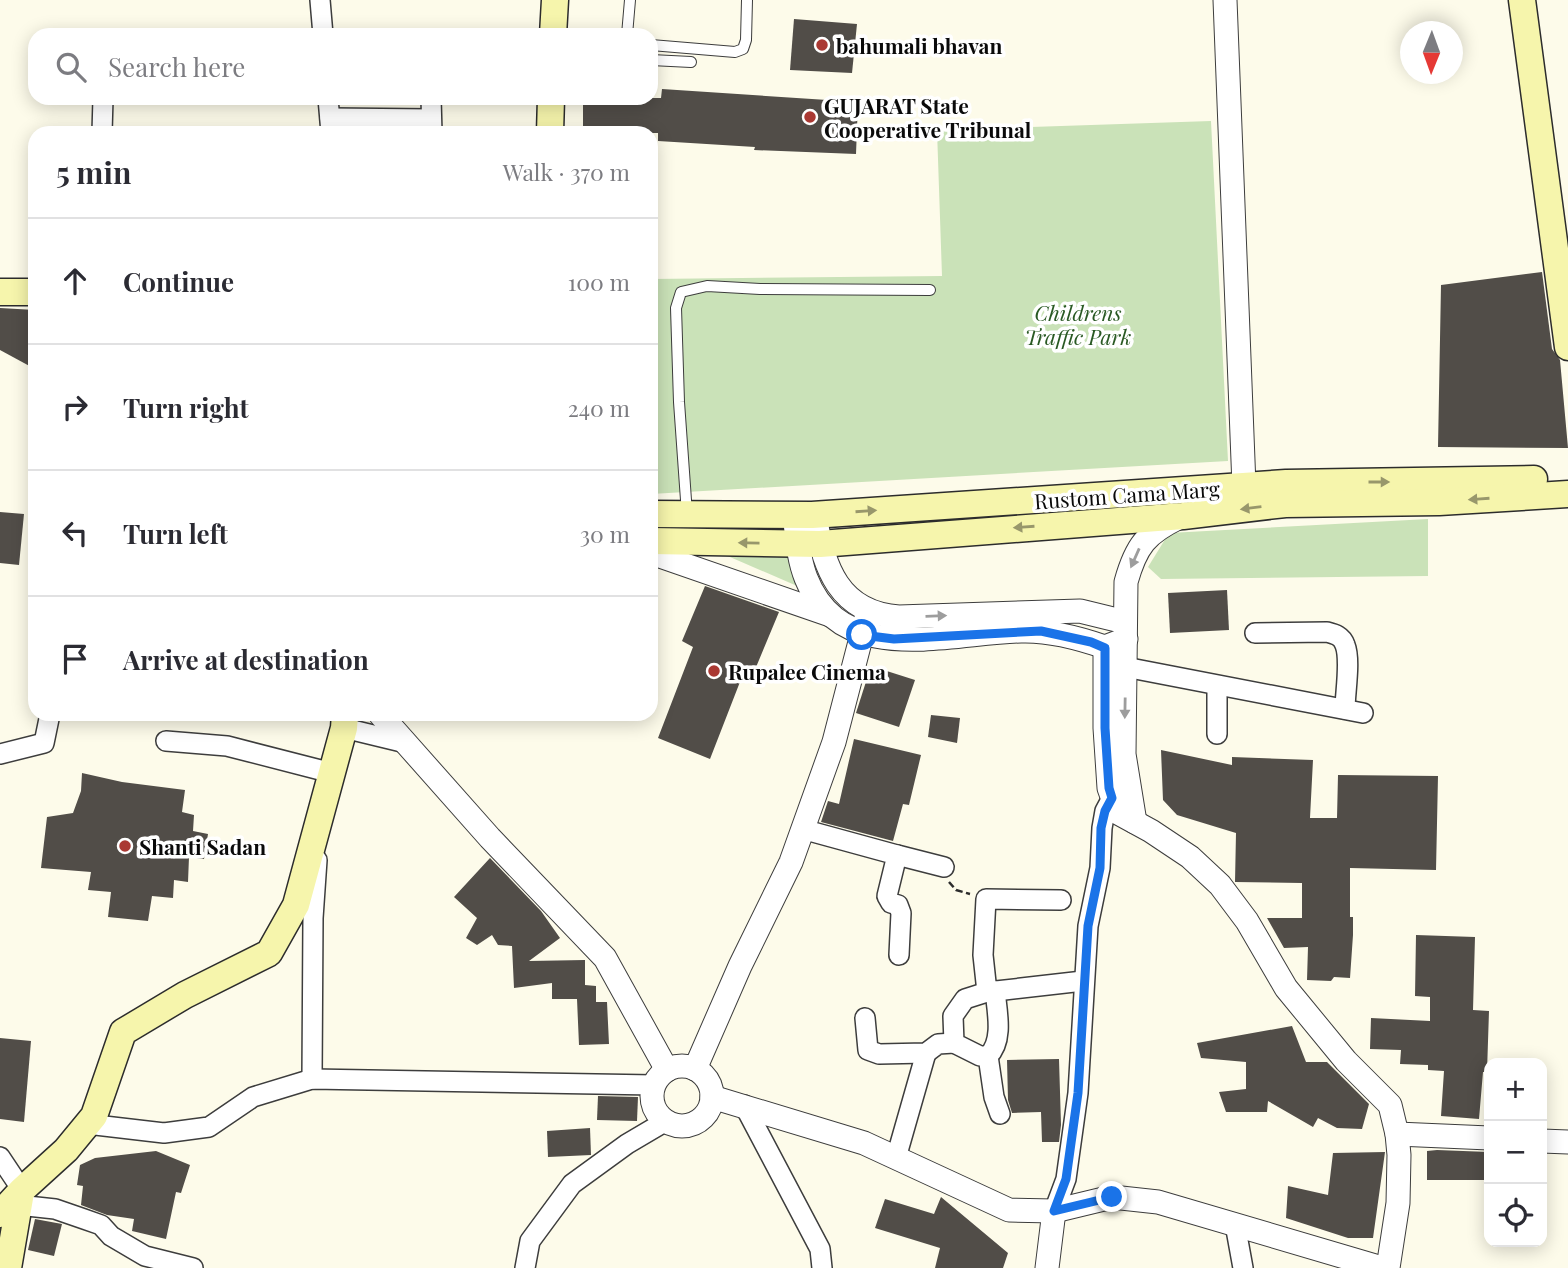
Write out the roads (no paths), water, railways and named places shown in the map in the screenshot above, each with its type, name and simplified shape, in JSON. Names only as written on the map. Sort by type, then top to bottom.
[{"type":"main road","points":[[553,28],[555,0]]},
{"type":"main road","points":[[1522,0],[1568,347]]},
{"type":"main road","points":[[1538,0],[1568,220]]},
{"type":"main road","points":[[550,126],[551,105]]},
{"type":"main road","points":[[0,292],[28,292]]},
{"type":"main road","points":[[1439,492],[1568,478]]},
{"type":"main road","name":"Rustom Cama Marg","points":[[658,514],[805,515],[1286,483],[1439,492]]},
{"type":"main road","points":[[1439,492],[1568,494]]},
{"type":"main road","name":"Rustom Cama Marg","points":[[658,541],[809,544],[1183,516],[1285,504],[1439,492]]},
{"type":"main road","points":[[8,1268],[13,1203],[66,1150],[93,1116],[123,1032],[185,995],[269,953],[296,905],[344,721]]},
{"type":"street","points":[[320,0],[322,28]]},
{"type":"street","points":[[1225,0],[1244,486]]},
{"type":"street","points":[[102,126],[103,105]]},
{"type":"street","points":[[328,105],[330,126],[431,126],[431,105]]},
{"type":"street","points":[[805,515],[809,544],[806,579],[830,615]]},
{"type":"street","points":[[1183,516],[1158,527],[1143,540],[1132,559],[1126,582],[1105,728],[1109,788],[1118,813],[1189,857],[1220,885],[1247,921],[1286,988],[1346,1061],[1390,1105],[1399,1155],[1398,1203],[1388,1268]]},
{"type":"street","points":[[809,544],[824,560],[836,582],[850,599],[881,616],[1080,611],[1119,636],[1125,667],[1124,754],[1135,822]]},
{"type":"street","points":[[658,555],[830,615],[862,635],[894,639],[1041,631],[1091,642],[1119,636]]},
{"type":"street","points":[[695,1069],[790,862],[834,742],[868,611]]},
{"type":"street","points":[[1125,667],[1354,711],[1345,643],[1337,635],[1327,632],[1255,633]]},
{"type":"street","points":[[1217,686],[1217,734]]},
{"type":"street","points":[[0,754],[44,743],[49,721]]},
{"type":"street","points":[[344,721],[405,743]]},
{"type":"street","points":[[386,721],[490,838],[605,958],[660,1078]]},
{"type":"street","points":[[166,741],[227,746],[332,773]]},
{"type":"street","points":[[1046,1268],[1054,1211],[1066,1179],[1078,1093],[1088,926],[1100,868],[1101,828],[1112,798]]},
{"type":"street","points":[[312,1079],[313,918],[319,819]]},
{"type":"street","points":[[802,830],[944,867]]},
{"type":"street","points":[[897,855],[887,896],[891,903],[898,905],[901,913],[899,955]]},
{"type":"street","points":[[865,1017],[868,1050],[879,1054],[926,1053],[938,1045],[954,1043],[980,1056],[988,1056],[995,1049],[998,1027],[983,955],[986,899],[1061,900]]},
{"type":"street","points":[[954,1043],[953,1016],[965,999],[991,991],[1083,981]]},
{"type":"street","points":[[896,1158],[926,1053]]},
{"type":"street","points":[[988,1056],[994,1097],[1000,1114]]},
{"type":"street","points":[[676,1067],[695,1069],[709,1082],[712,1097],[709,1110],[694,1123],[685,1125],[666,1121],[654,1105],[652,1095],[660,1078],[676,1067]]},
{"type":"street","points":[[87,1124],[164,1133],[209,1127],[253,1097],[312,1079],[660,1078]]},
{"type":"street","points":[[712,1097],[864,1143],[1009,1210],[1054,1211],[1112,1197],[1158,1202],[1382,1268]]},
{"type":"street","points":[[744,1105],[820,1248],[822,1268]]},
{"type":"street","points":[[525,1268],[530,1241],[572,1184],[627,1144],[666,1121]]},
{"type":"street","points":[[1397,1134],[1484,1138]]},
{"type":"street","points":[[1547,1141],[1568,1142]]},
{"type":"street","points":[[0,1157],[13,1203],[55,1209],[101,1225],[111,1236],[145,1256],[193,1268]]},
{"type":"street","points":[[1235,1224],[1243,1268]]},
{"type":"lane","points":[[628,28],[630,0]]},
{"type":"lane","points":[[658,46],[735,52],[743,49],[746,40],[747,0]]},
{"type":"lane","points":[[658,60],[691,62]]},
{"type":"lane","points":[[687,514],[676,308],[681,292],[707,286],[930,290]]},
{"type":"place","name":"bahumali bhavan","points":[[822,45]]},
{"type":"place","name":"GUJARAT State Cooperative Tribunal","points":[[810,117]]},
{"type":"place","name":"Rupalee Cinema","points":[[714,671]]},
{"type":"place","name":"Shanti Sadan","points":[[125,846]]},
{"type":"park label","name":"Childrens Traffic Park","points":[[1078,324]]}]
